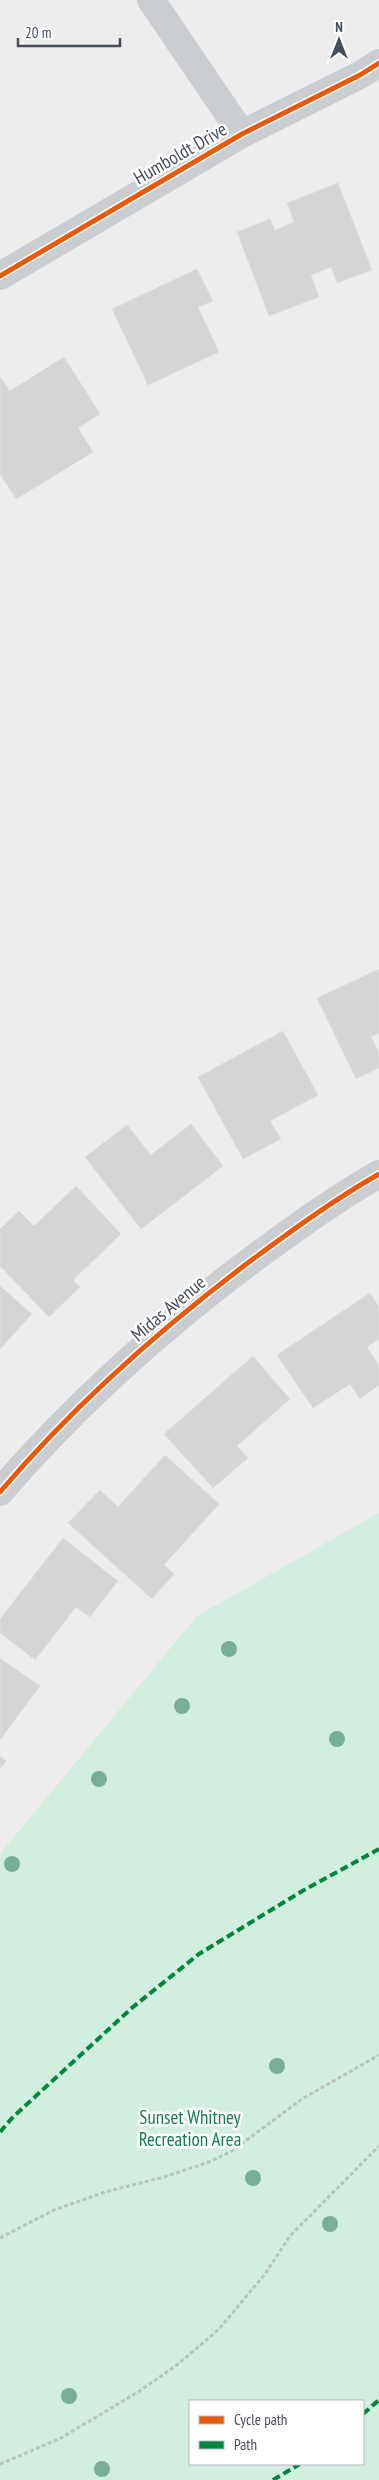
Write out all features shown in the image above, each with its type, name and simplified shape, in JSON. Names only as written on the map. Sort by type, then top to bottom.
[{"type":"street","points":[[152,0],[242,134]]},
{"type":"street","name":"Humboldt Drive","points":[[0,276],[242,134],[360,75],[379,63]]},
{"type":"street","name":"Midas Avenue","points":[[0,1492],[98,1388],[148,1343],[219,1284],[291,1231],[379,1174]]},
{"type":"path","points":[[0,2238],[63,2207],[105,2192],[164,2177],[209,2162],[232,2150],[302,2099],[379,2055]]},
{"type":"path","points":[[0,2464],[61,2438],[138,2392],[177,2365],[219,2329],[266,2274],[290,2236],[379,2146]]},
{"type":"green space","name":"Sunset Whitney Recreation Area","points":[[379,1513],[379,2480],[0,2480],[0,1854],[197,1616]]},
{"type":"building","points":[[338,183],[372,270],[337,283],[331,267],[311,275],[319,297],[269,316],[237,232],[270,219],[275,230],[294,222],[287,203]]},
{"type":"building","points":[[197,269],[213,301],[198,307],[219,352],[148,385],[112,309]]},
{"type":"building","points":[[64,357],[100,414],[78,428],[93,452],[16,499],[0,474],[0,376],[10,391]]},
{"type":"building","points":[[379,969],[379,1033],[371,1037],[379,1053],[379,1068],[356,1079],[317,998]]},
{"type":"building","points":[[283,1031],[318,1095],[270,1121],[281,1139],[243,1159],[198,1077]]},
{"type":"building","points":[[191,1124],[223,1166],[141,1229],[85,1157],[127,1125],[151,1155]]},
{"type":"building","points":[[76,1186],[121,1234],[73,1280],[80,1287],[49,1317],[0,1266],[0,1229],[19,1211],[34,1226]]},
{"type":"building","points":[[0,1286],[32,1314],[0,1349]]},
{"type":"building","points":[[370,1293],[379,1307],[379,1339],[367,1347],[379,1366],[379,1385],[360,1399],[350,1384],[313,1408],[277,1355]]},
{"type":"building","points":[[253,1356],[290,1399],[237,1446],[248,1458],[213,1488],[164,1434]]},
{"type":"building","points":[[165,1455],[219,1504],[164,1565],[174,1574],[152,1599],[68,1523],[100,1490],[118,1507]]},
{"type":"building","points":[[63,1538],[118,1581],[90,1617],[76,1607],[35,1660],[0,1633],[0,1619]]},
{"type":"building","points":[[0,1658],[40,1686],[0,1740]]},
{"type":"building","points":[[0,1756],[6,1761],[0,1769]]},
{"type":"marked path","points":[[0,2132],[13,2117],[133,2007],[199,1954],[304,1890],[379,1849]]},
{"type":"marked path","points":[[364,2413],[379,2400]]},
{"type":"marked path","points":[[273,2480],[298,2465]]},
{"type":"cycle path","points":[[0,276],[242,134],[360,75],[379,63]]},
{"type":"cycle path","points":[[0,1492],[58,1428],[120,1368],[185,1312],[299,1226],[379,1174]]}]
